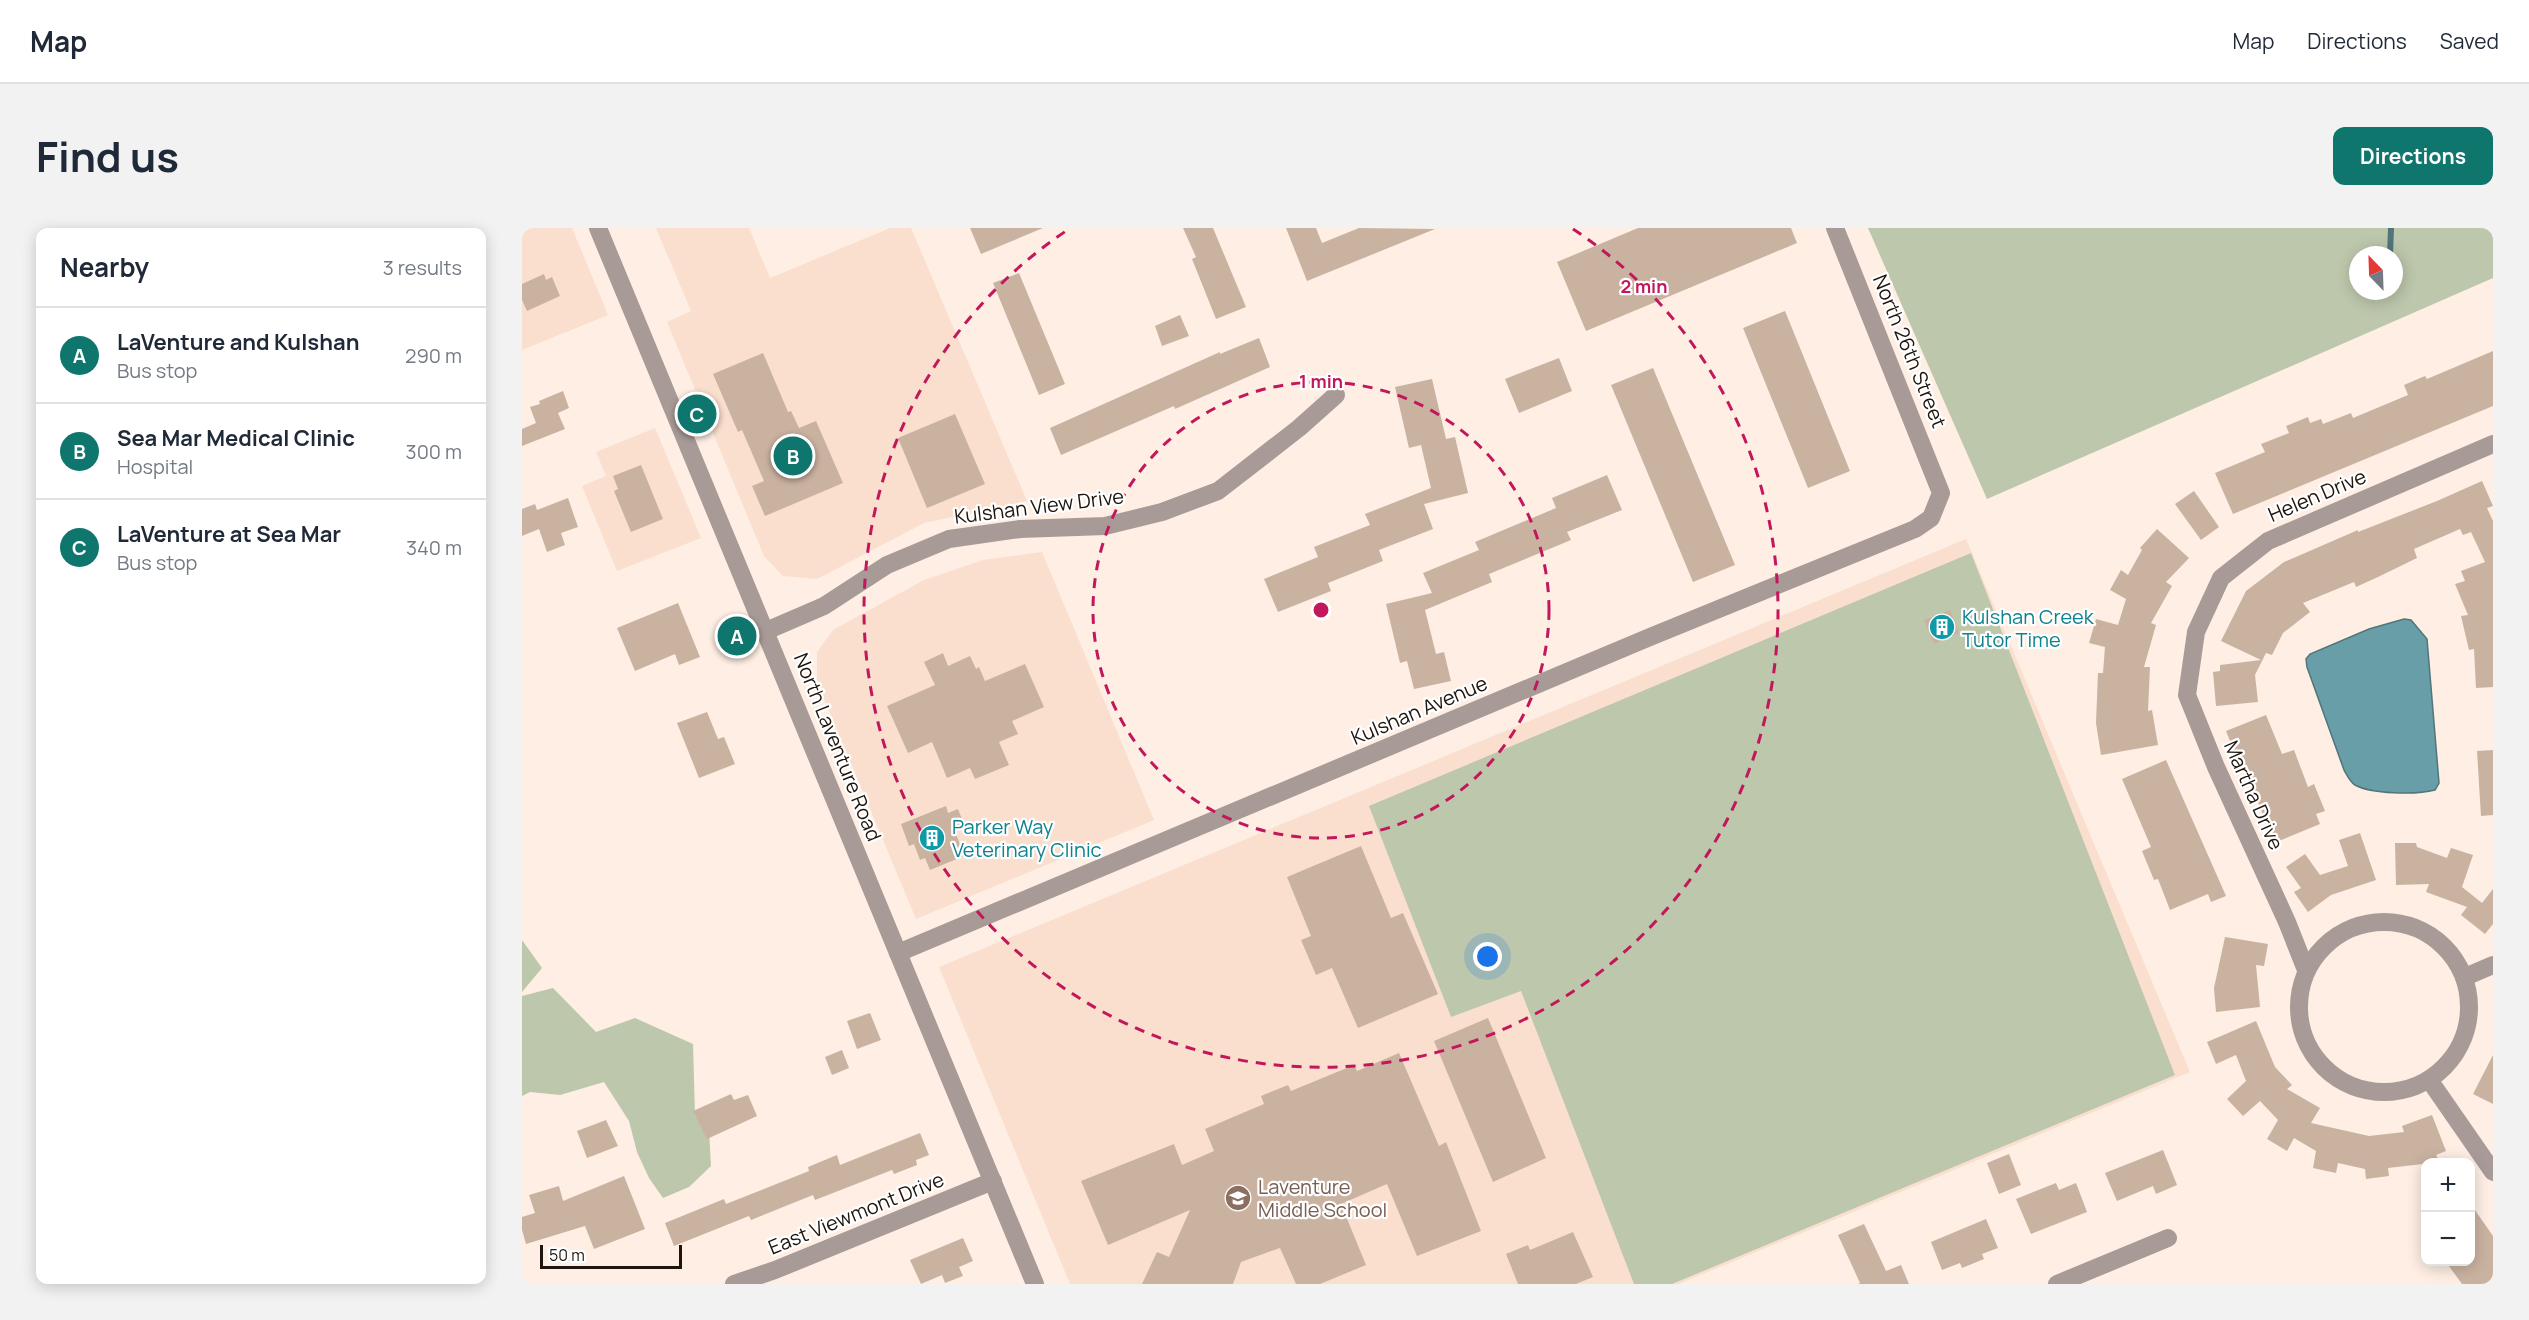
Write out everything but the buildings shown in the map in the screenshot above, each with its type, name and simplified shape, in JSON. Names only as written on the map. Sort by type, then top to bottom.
[{"type":"street","name":"North Laventure Road","points":[[598,228],[1035,1284]]},
{"type":"street","name":"North 26th Street","points":[[1835,228],[1941,493]]},
{"type":"street","name":"Kulshan View Drive","points":[[766,631],[824,606],[887,565],[949,539],[1020,529],[1105,526],[1162,512],[1218,491],[1299,428],[1336,395]]},
{"type":"street","name":"Helen Drive","points":[[2196,632],[2221,578],[2268,541],[2492,447]]},
{"type":"street","name":"Kulshan Avenue","points":[[898,953],[1650,637],[1915,529],[1931,518],[1941,493]]},
{"type":"street","name":"Martha Drive","points":[[2196,632],[2187,695],[2216,767],[2288,921],[2306,970]]},
{"type":"street","points":[[2388,921],[2421,929],[2448,949],[2465,977],[2470,1016],[2458,1053],[2430,1081],[2395,1093],[2359,1090],[2326,1072],[2305,1042],[2298,1006],[2306,970],[2326,944],[2355,927],[2388,921]]},
{"type":"street","points":[[2465,977],[2493,965]]},
{"type":"street","points":[[2430,1081],[2493,1172]]},
{"type":"street","name":"East Viewmont Drive","points":[[734,1284],[779,1277],[993,1181]]},
{"type":"street","points":[[2057,1284],[2168,1238]]},
{"type":"shaded area","points":[[522,228],[572,228],[608,315],[522,350]]},
{"type":"shaded area","points":[[656,228],[749,228],[770,278],[890,228],[911,228],[1027,501],[924,523],[817,579],[783,576],[764,556],[667,322],[691,311]]},
{"type":"shaded area","points":[[655,428],[701,538],[617,571],[582,486],[606,476],[596,452]]},
{"type":"shaded area","name":"Laventure Middle School","points":[[1966,539],[2190,1072],[1679,1284],[1070,1284],[939,967]]},
{"type":"shaded area","points":[[1042,552],[1154,820],[916,919],[817,682],[817,652],[833,630],[924,580],[983,560]]},
{"type":"green space","points":[[1868,228],[2493,228],[2493,278],[1987,499]]},
{"type":"green space","points":[[1971,553],[2175,1075],[1672,1284],[1634,1284],[1521,991],[1451,1017],[1369,806]]},
{"type":"green space","points":[[522,940],[542,968],[522,992]]},
{"type":"green space","points":[[553,988],[596,1032],[635,1018],[693,1044],[695,1115],[709,1130],[711,1166],[689,1187],[663,1198],[649,1178],[637,1152],[629,1121],[604,1082],[560,1095],[530,1092],[522,1096],[522,996]]},
{"type":"water","points":[[2404,619],[2411,620],[2427,639],[2439,783],[2435,790],[2427,792],[2394,793],[2362,788],[2353,784],[2344,770],[2307,667],[2306,659],[2310,654],[2369,629]]},
{"type":"waterway","points":[[2390,246],[2391,228]]},
{"type":"place","name":"LaVenture at Sea Mar","points":[[697,414]]},
{"type":"place","name":"Sea Mar Medical Clinic","points":[[793,456]]},
{"type":"place","name":"Kulshan Creek Tutor Time","points":[[1942,627]]},
{"type":"place","name":"LaVenture and Kulshan","points":[[737,636]]},
{"type":"place","name":"Parker Way Veterinary Clinic","points":[[932,838]]},
{"type":"place","name":"Laventure Middle School","points":[[1238,1198]]}]
